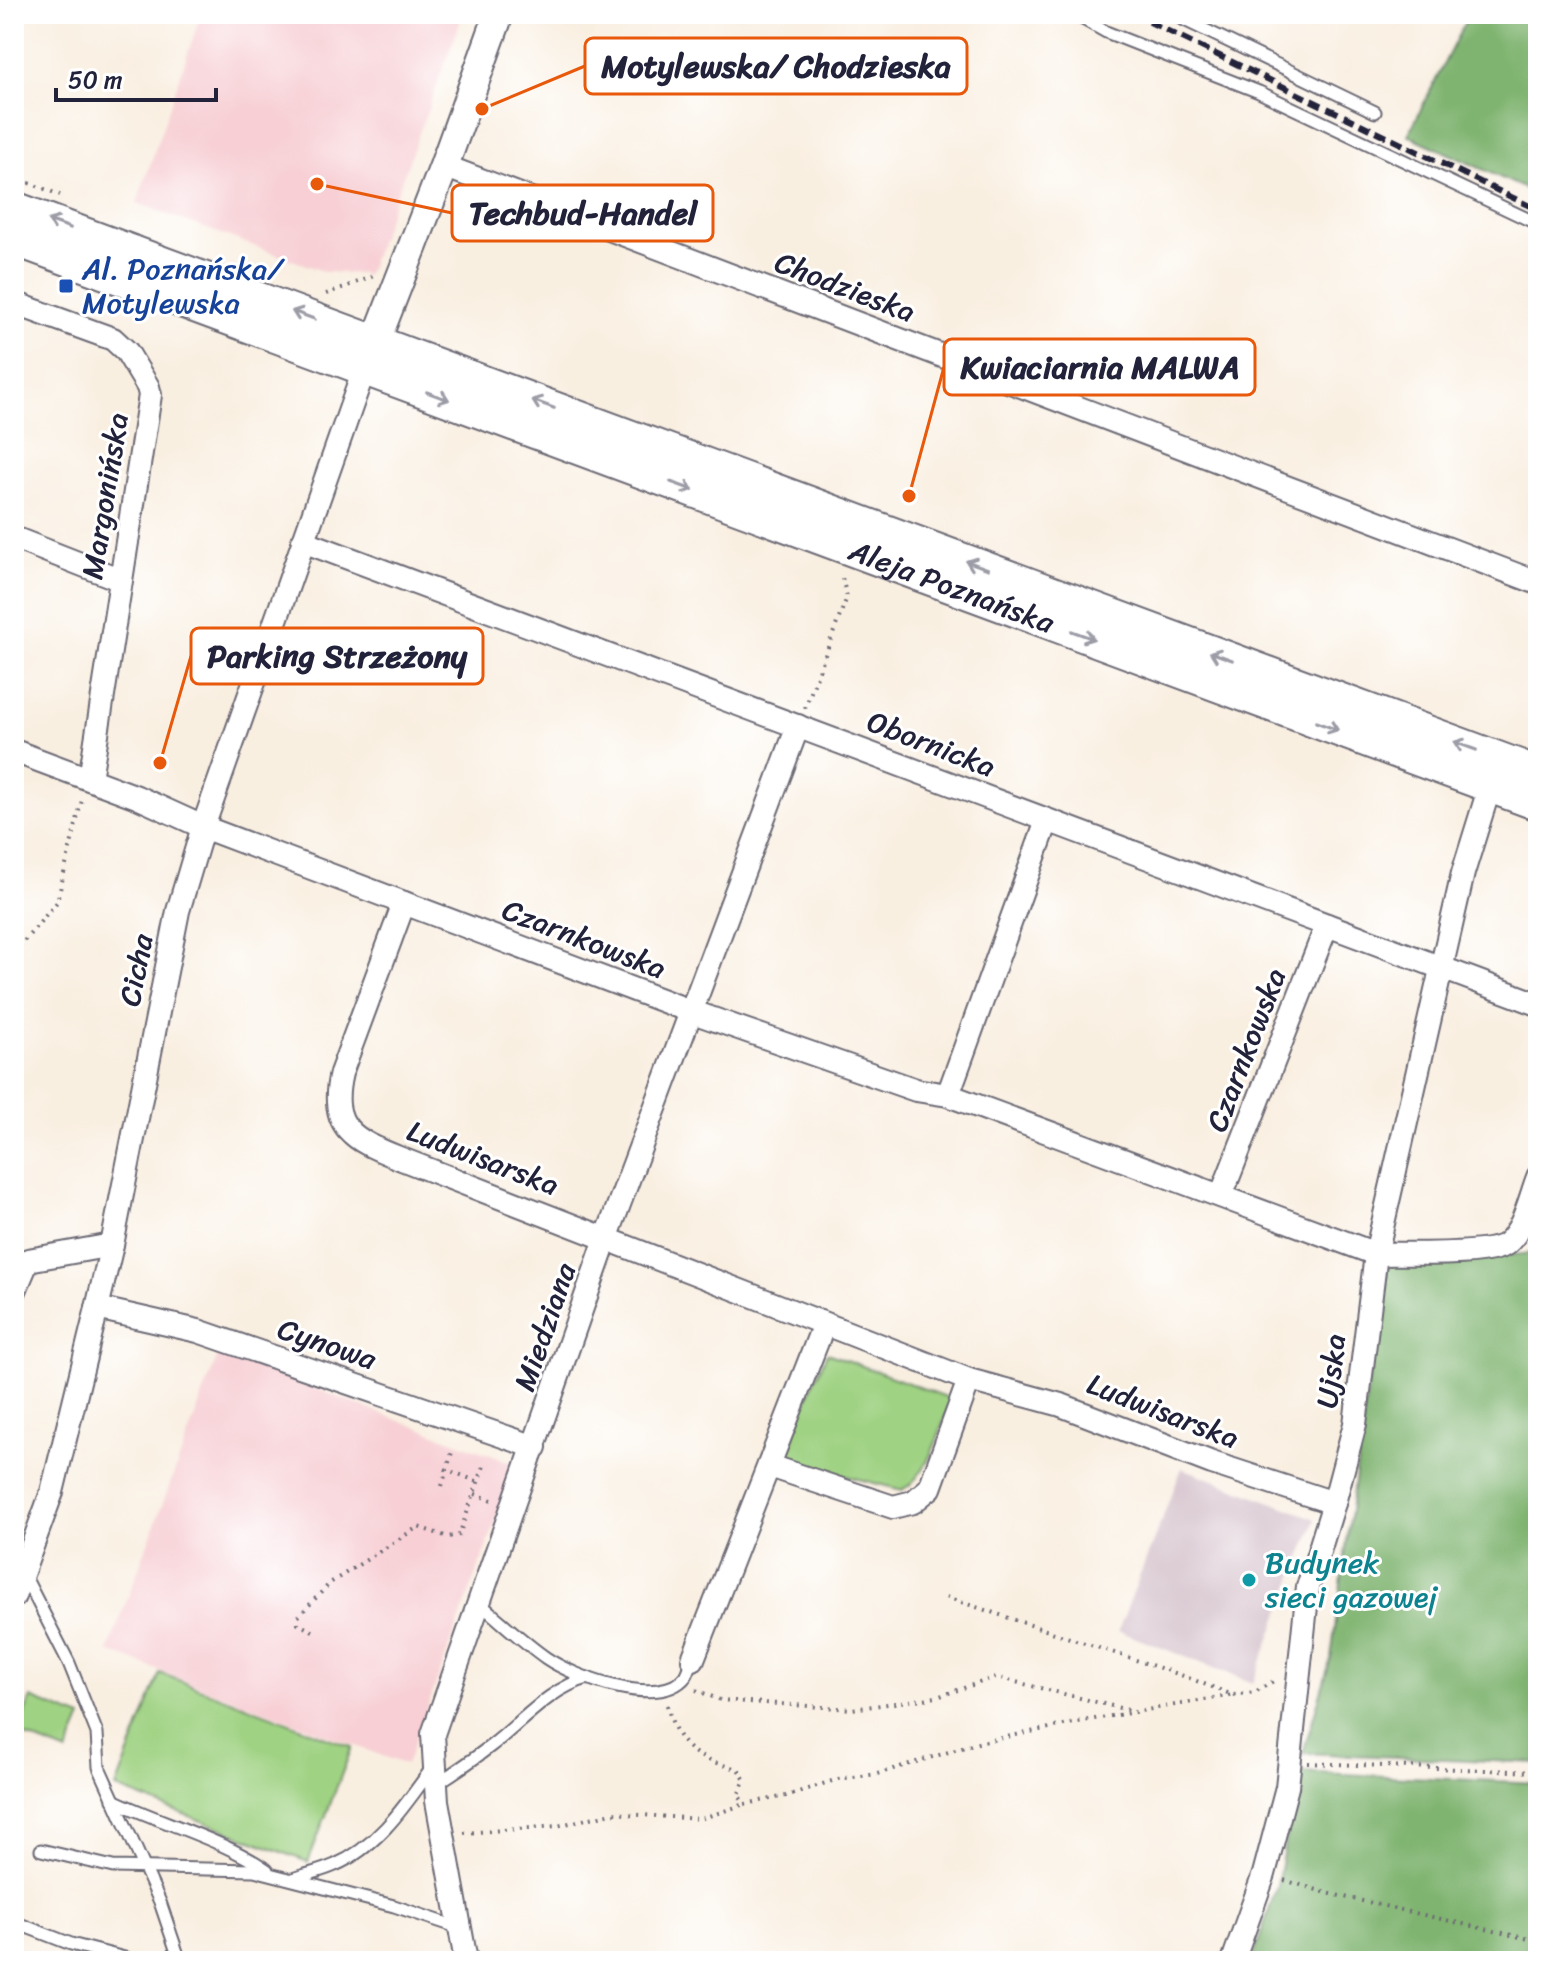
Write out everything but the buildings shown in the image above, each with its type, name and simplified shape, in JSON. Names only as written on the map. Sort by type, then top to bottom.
[{"type":"main road","name":"Aleja Poznańska","points":[[14,208],[370,356],[1538,804]]},
{"type":"main road","name":"Aleja Poznańska","points":[[14,239],[370,356],[1538,773]]},
{"type":"street","points":[[370,356],[499,14]]},
{"type":"street","name":"Chodzieska","points":[[444,166],[1538,583]]},
{"type":"street","name":"Margonińska","points":[[14,303],[113,339],[127,352],[148,387],[151,404],[90,779]]},
{"type":"street","name":"Cicha","points":[[14,1596],[52,1492],[97,1308],[178,911],[203,827],[370,356]]},
{"type":"street","points":[[14,538],[121,580]]},
{"type":"street","name":"Obornicka","points":[[303,541],[1538,1004]]},
{"type":"street","name":"Miedziana","points":[[466,1961],[434,1775],[433,1734],[606,1239],[798,726]]},
{"type":"street","name":"Czarnkowska","points":[[14,751],[203,827],[690,1011],[916,1090],[948,1095],[1376,1254],[1497,1248],[1514,1235],[1538,1177]]},
{"type":"street","name":"Ujska","points":[[1233,1961],[1264,1874],[1287,1787],[1308,1587],[1355,1424],[1376,1254],[1463,873],[1490,786]]},
{"type":"street","points":[[948,1095],[1047,821]]},
{"type":"street","name":"Ludwisarska","points":[[404,903],[341,1073],[337,1104],[340,1119],[351,1132],[379,1150],[969,1380],[1061,1405],[1225,1467],[1334,1503]]},
{"type":"street","name":"Czarnkowska","points":[[1221,1196],[1327,925]]},
{"type":"street","points":[[14,1293],[21,1260],[112,1245]]},
{"type":"street","name":"Cynowa","points":[[97,1308],[198,1331],[535,1447]]},
{"type":"street","points":[[693,1659],[824,1324]]},
{"type":"street","points":[[770,1466],[893,1507],[913,1502],[930,1488],[969,1380]]},
{"type":"lane","points":[[1074,14],[1106,32],[1259,92],[1538,224]]},
{"type":"lane","points":[[1172,14],[1375,112]]},
{"type":"lane","points":[[23,1573],[69,1663],[97,1733],[99,1767],[145,1868],[180,1961]]},
{"type":"lane","points":[[477,1602],[547,1659],[589,1678],[633,1691],[650,1691],[679,1682],[693,1659]]},
{"type":"lane","points":[[293,1879],[337,1865],[377,1837],[434,1775],[491,1746],[555,1694],[571,1683],[589,1678]]},
{"type":"lane","points":[[113,1800],[209,1839],[250,1858],[274,1874]]},
{"type":"lane","points":[[41,1850],[113,1867],[254,1870],[394,1906],[460,1928]]},
{"type":"lane","points":[[14,1922],[71,1944],[136,1961]]},
{"type":"path","points":[[798,726],[847,597],[838,567]]},
{"type":"path","points":[[14,953],[57,902],[90,779]]},
{"type":"path","points":[[442,1486],[452,1452]]},
{"type":"path","points":[[313,1631],[298,1624],[298,1617],[330,1583],[418,1527],[448,1537],[459,1535],[485,1463]]},
{"type":"path","points":[[445,1469],[479,1482]]},
{"type":"path","points":[[475,1494],[503,1504]]},
{"type":"path","points":[[946,1597],[1233,1695]]},
{"type":"path","points":[[679,1682],[720,1700],[852,1709],[937,1697],[996,1677],[1137,1712]]},
{"type":"path","points":[[443,1834],[557,1826],[612,1813],[700,1819],[838,1779],[877,1774],[978,1743],[1255,1692],[1277,1679]]},
{"type":"path","points":[[663,1687],[679,1739],[692,1753],[738,1769],[745,1780],[738,1795],[745,1804]]},
{"type":"path","points":[[1290,1762],[1538,1772]]},
{"type":"path","points":[[1264,1874],[1327,1893],[1538,1941]]},
{"type":"shaded area","points":[[201,14],[463,14],[367,274],[325,272],[137,203]]},
{"type":"shaded area","points":[[219,1352],[517,1465],[406,1765],[108,1651]]},
{"type":"shaded area","points":[[1182,1468],[1316,1519],[1253,1683],[1118,1631]]},
{"type":"green space","points":[[1469,14],[1538,14],[1538,195],[1408,135]]},
{"type":"green space","points":[[1538,1255],[1538,1763],[1303,1753],[1331,1658],[1384,1266]]},
{"type":"green space","points":[[827,1353],[952,1399],[927,1462],[912,1483],[902,1490],[789,1457],[800,1417]]},
{"type":"green space","points":[[160,1673],[352,1747],[308,1862],[116,1788]]},
{"type":"green space","points":[[31,1698],[82,1718],[67,1753],[17,1733]]},
{"type":"green space","points":[[1298,1772],[1538,1783],[1538,1961],[1252,1961],[1277,1886]]},
{"type":"railway","points":[[1133,14],[1538,210]]},
{"type":"place","name":"Motylewska/ Chodzieska","points":[[482,109]]},
{"type":"place","name":"Techbud-Handel","points":[[317,184]]},
{"type":"place","name":"Al. Poznańska/ Motylewska","points":[[66,286]]},
{"type":"place","name":"Kwiaciarnia MALWA","points":[[909,496]]},
{"type":"place","name":"Parking Strzeżony","points":[[160,763]]},
{"type":"place","name":"Budynek sieci gazowej","points":[[1249,1580]]}]
